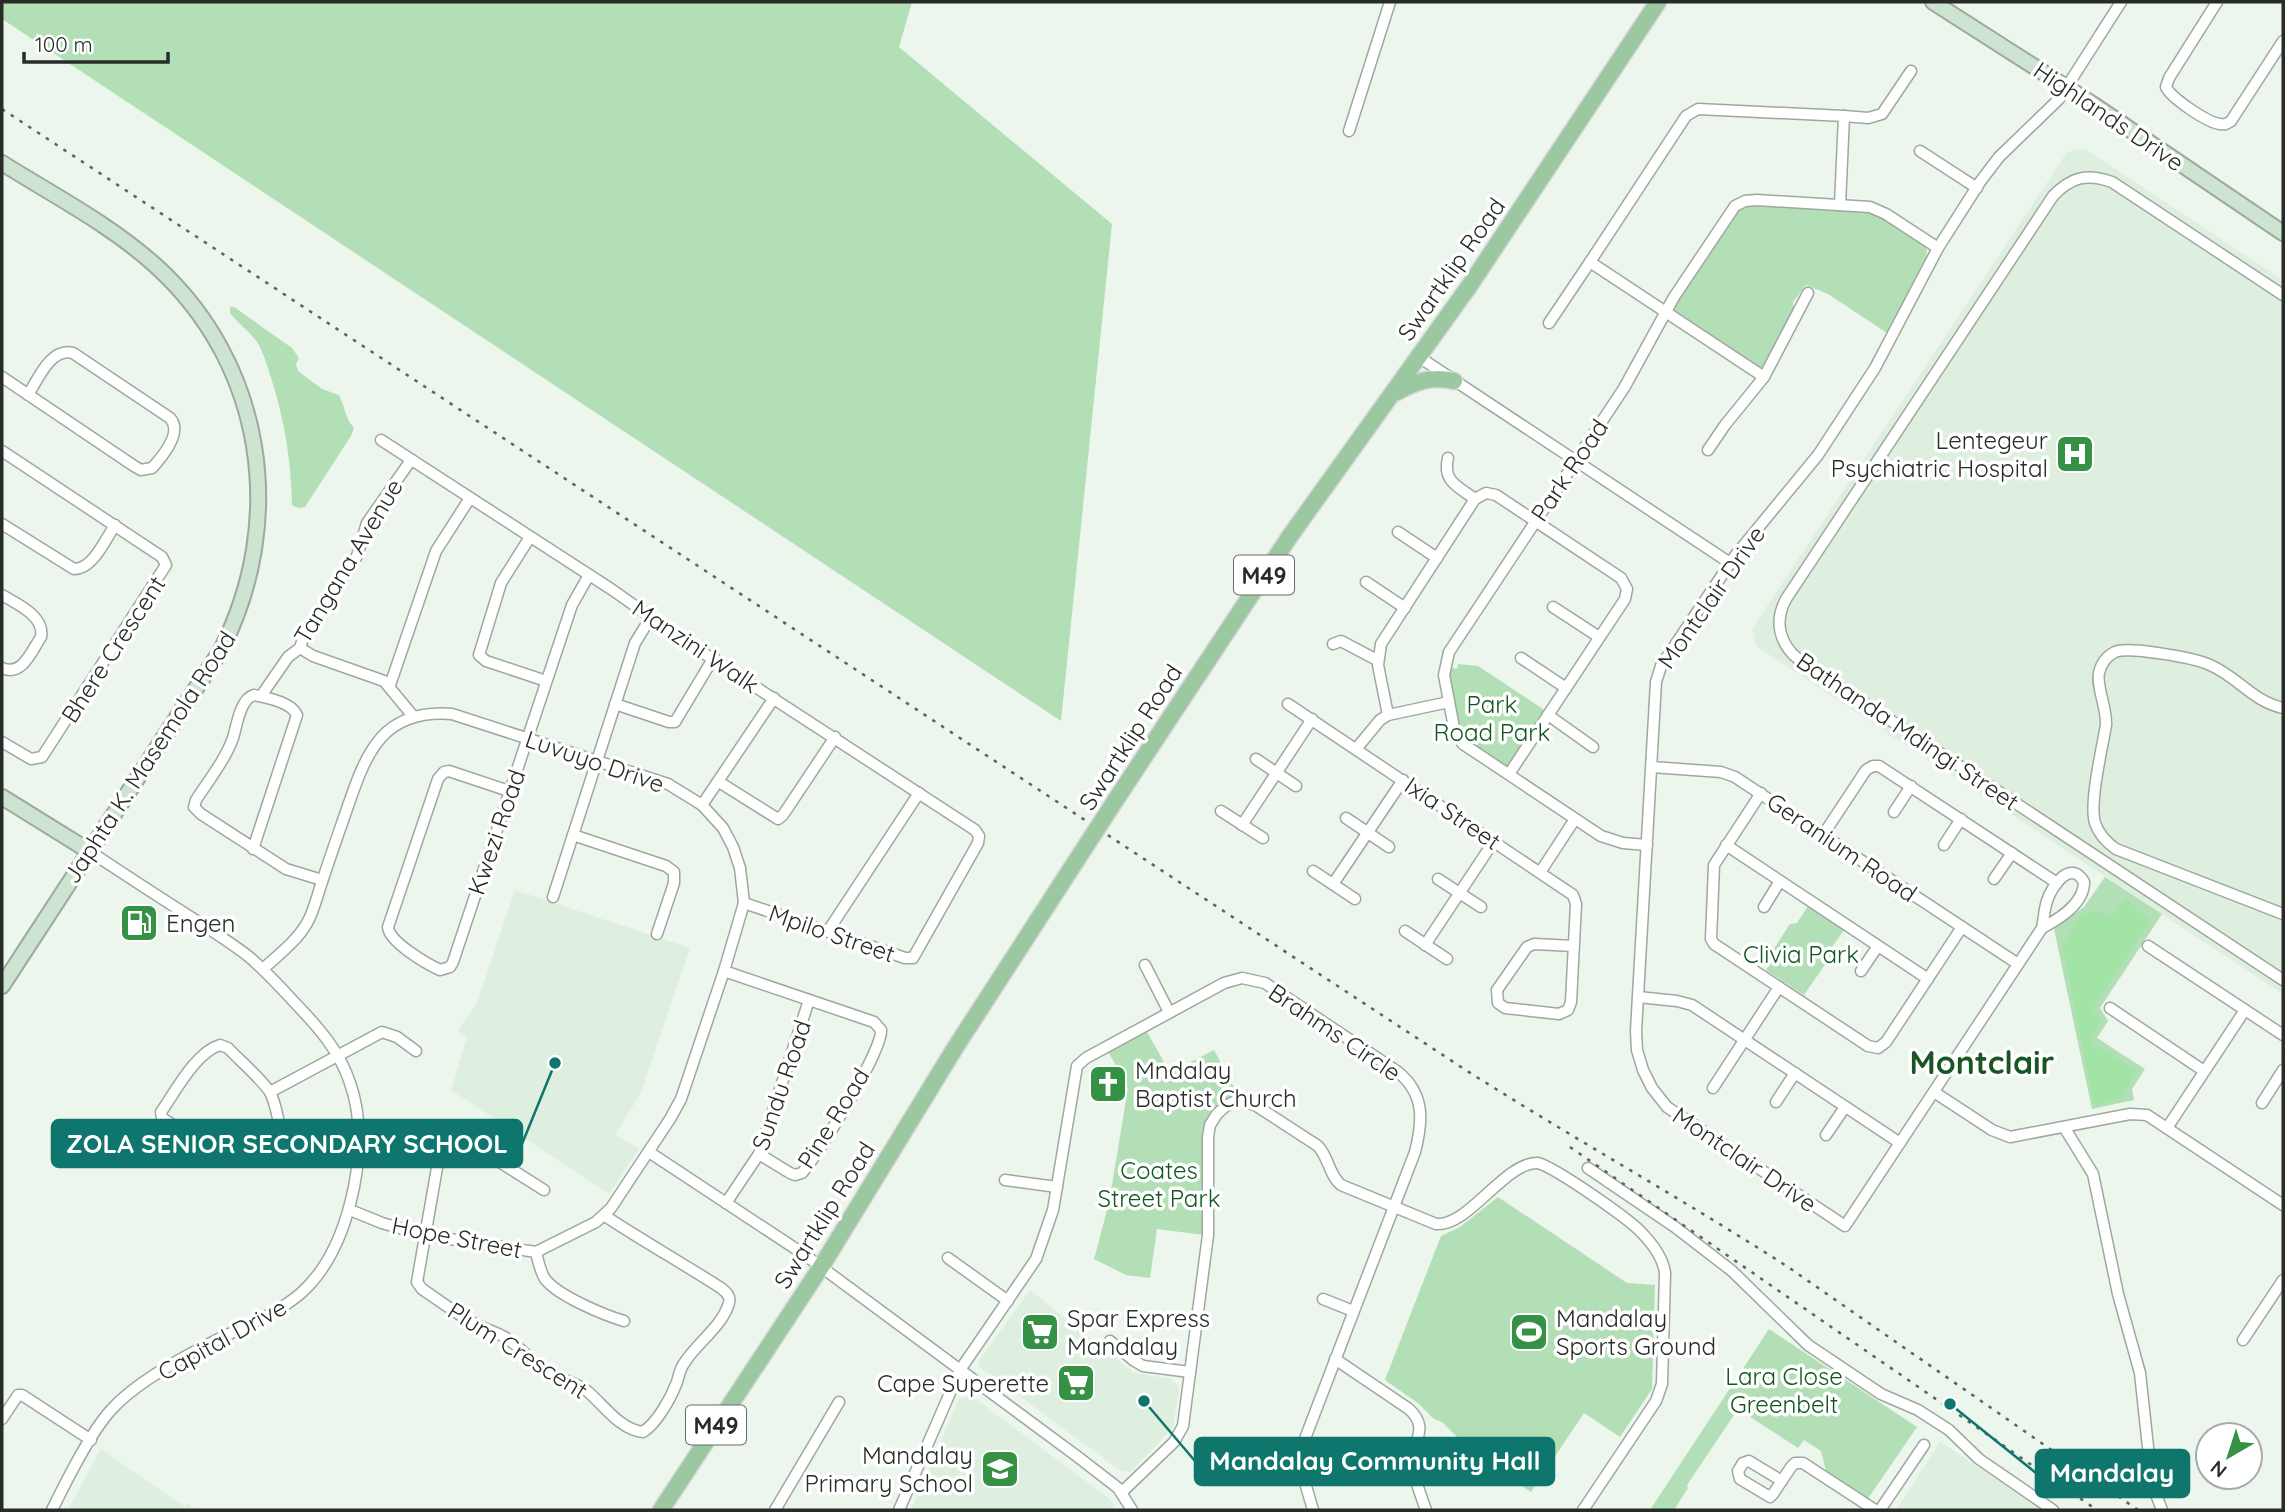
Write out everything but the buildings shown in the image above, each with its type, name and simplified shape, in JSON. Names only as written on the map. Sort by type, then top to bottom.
[{"type":"main road","name":"Swartklip Road","points":[[661,1510],[821,1267],[955,1048],[1290,536],[1470,285],[1658,2]]},
{"type":"main road","name":"Highlands Drive","points":[[1933,2],[2283,233]]},
{"type":"main road","name":"Japhta K. Masemola Road","points":[[2,163],[134,248],[171,280],[189,301],[211,333],[240,391],[254,442],[258,471],[258,530],[253,565],[228,638],[205,679],[89,850],[2,986]]},
{"type":"main road","points":[[1391,396],[1418,381],[1438,377],[1454,381]]},
{"type":"main road","points":[[2,797],[89,850]]},
{"type":"street","points":[[1349,131],[1390,2]]},
{"type":"street","name":"Montclair Drive","points":[[1900,1143],[1845,1226],[1677,1115],[1659,1098],[1647,1080],[1639,1060],[1636,1040],[1658,671],[1730,563],[1825,444],[1875,368],[1938,248],[1977,188],[1999,157],[2051,108],[2067,88],[2121,2]]},
{"type":"street","points":[[2217,2],[2166,87],[2173,96],[2213,122],[2221,124],[2231,121],[2283,41]]},
{"type":"street","points":[[1549,323],[1686,116],[1694,110],[1705,108],[1873,117],[1882,114],[1911,71]]},
{"type":"street","points":[[1840,205],[1844,116]]},
{"type":"street","points":[[1920,151],[1977,188]]},
{"type":"street","name":"Bathanda Mdingi Street","points":[[2283,295],[2112,182],[2089,176],[2070,181],[2053,196],[1786,599],[1779,621],[1783,642],[1798,659],[2283,980]]},
{"type":"street","name":"Park Road","points":[[1647,845],[1611,841],[1460,741],[1455,733],[1444,675],[1449,652],[1624,388],[1665,312],[1728,214],[1739,203],[1756,200],[1877,209],[1938,248]]},
{"type":"street","points":[[1590,262],[1764,377]]},
{"type":"street","points":[[1708,450],[1764,377],[1808,293]]},
{"type":"street","points":[[2,377],[28,395],[141,470],[152,468],[175,434],[174,423],[170,418],[73,353],[65,351],[55,355],[28,395]]},
{"type":"street","points":[[1419,357],[1730,563]]},
{"type":"street","name":"Manzini Walk","points":[[381,440],[975,831],[979,836],[978,843],[918,953]]},
{"type":"street","name":"Bhere Crescent","points":[[2,451],[166,561],[165,569],[42,757],[31,760],[2,742]]},
{"type":"street","points":[[1448,458],[1448,478],[1475,499]]},
{"type":"street","name":"Tangana Avenue","points":[[261,696],[288,657],[300,648],[304,635],[357,556],[367,523],[411,460]]},
{"type":"street","points":[[1388,715],[1377,660],[1381,644],[1475,499],[1486,493],[1496,495],[1624,581],[1627,589],[1626,596],[1508,775]]},
{"type":"street","points":[[390,685],[436,551],[470,498]]},
{"type":"street","points":[[2,524],[65,566],[80,569],[92,560],[115,525]]},
{"type":"street","points":[[1398,532],[1437,558]]},
{"type":"street","points":[[530,537],[501,583],[479,654],[486,661],[546,681]]},
{"type":"street","name":"Kwezi Road","points":[[509,791],[449,771],[444,772],[438,779],[388,933],[394,941],[434,967],[445,970],[453,962],[572,605],[589,575]]},
{"type":"street","points":[[1366,582],[1405,608]]},
{"type":"street","points":[[2,595],[37,619],[42,631],[41,637],[20,668],[9,671],[2,668]]},
{"type":"street","points":[[1553,607],[1599,638]]},
{"type":"street","points":[[553,897],[635,643],[651,617]]},
{"type":"street","points":[[1333,644],[1341,641],[1377,660]]},
{"type":"street","points":[[300,648],[313,656],[390,685],[413,716]]},
{"type":"street","points":[[2283,708],[2260,700],[2223,672],[2202,662],[2131,650],[2116,652],[2103,662],[2099,671],[2106,725],[2093,808],[2100,834],[2116,849],[2283,914]]},
{"type":"street","points":[[615,704],[675,722],[714,657]]},
{"type":"street","points":[[1521,658],[1566,688]]},
{"type":"street","points":[[253,849],[297,715],[288,705],[261,696],[249,696],[244,704],[228,751],[194,803],[196,810],[253,849],[286,869],[322,880]]},
{"type":"street","points":[[702,805],[775,698]]},
{"type":"street","points":[[1356,749],[1380,720],[1388,715],[1449,702]]},
{"type":"street","name":"Ixia Street","points":[[1288,704],[1570,891],[1576,899],[1574,946],[1571,1002],[1566,1012],[1559,1014],[1505,1008],[1498,1003],[1497,990],[1527,947],[1534,944],[1574,946]]},
{"type":"street","name":"Luvuyo Drive","points":[[262,969],[302,931],[312,912],[370,750],[390,728],[413,716],[434,712],[452,714],[668,784],[702,805],[723,828],[733,847],[743,884],[744,903],[681,1099],[649,1152]]},
{"type":"street","points":[[1548,715],[1593,747]]},
{"type":"street","points":[[1242,825],[1312,719]]},
{"type":"street","points":[[719,782],[778,819],[835,737]]},
{"type":"street","points":[[1256,759],[1296,786]]},
{"type":"street","points":[[1823,835],[1869,767],[1880,766],[2057,883]]},
{"type":"street","name":"Geranium Road","points":[[1652,767],[1721,772],[1735,777],[2018,964]]},
{"type":"street","points":[[1333,884],[1403,780]]},
{"type":"street","points":[[1894,812],[1911,786]]},
{"type":"street","points":[[828,931],[919,793]]},
{"type":"street","points":[[1760,793],[1713,868],[1710,940],[1779,987],[1868,1046],[1878,1048],[1886,1042],[1962,927]]},
{"type":"street","points":[[1221,811],[1263,838]]},
{"type":"street","points":[[1346,818],[1389,847]]},
{"type":"street","points":[[1541,872],[1575,819]]},
{"type":"street","points":[[1944,845],[1961,819]]},
{"type":"street","points":[[573,835],[666,866],[674,872],[674,883],[657,934]]},
{"type":"street","points":[[1425,945],[1494,841]]},
{"type":"street","points":[[1726,845],[1928,979]]},
{"type":"street","name":"Capital Drive","points":[[52,1510],[110,1410],[167,1368],[273,1311],[302,1292],[340,1238],[350,1210],[361,1139],[358,1111],[350,1081],[338,1055],[323,1034],[262,969],[233,945],[89,850]]},
{"type":"street","points":[[1994,879],[2012,853]]},
{"type":"street","points":[[1313,871],[1356,899]]},
{"type":"street","points":[[1638,997],[1687,1003],[1900,1143],[2042,929],[2069,910],[2084,890],[2083,879],[2074,873],[2063,875],[2046,903],[2042,929]]},
{"type":"street","points":[[1438,879],[1481,907]]},
{"type":"street","points":[[1763,906],[1780,881]]},
{"type":"street","name":"Mpilo Street","points":[[744,903],[905,958],[913,958],[918,953]]},
{"type":"street","points":[[1405,931],[1447,959]]},
{"type":"street","points":[[1861,971],[1878,946]]},
{"type":"street","points":[[2148,946],[2283,1035]]},
{"type":"street","points":[[1145,965],[1169,1012]]},
{"type":"street","points":[[724,971],[809,1000]]},
{"type":"street","name":"Brahms Circle","points":[[899,1510],[960,1370],[1036,1259],[1053,1210],[1077,1066],[1086,1058],[1169,1012],[1236,979],[1254,979],[1265,984],[1398,1072],[1409,1082],[1421,1108],[1415,1152],[1299,1457],[1313,1510]]},
{"type":"street","points":[[1713,1088],[1779,987]]},
{"type":"street","name":"Pine Road","points":[[759,1154],[795,1175],[802,1173],[852,1096],[879,1041],[881,1030],[873,1022],[809,1000]]},
{"type":"street","name":"Sundu Road","points":[[726,1203],[759,1154],[809,1000]]},
{"type":"street","points":[[2109,1008],[2204,1071]]},
{"type":"street","points":[[2167,1128],[2245,1010]]},
{"type":"street","points":[[270,1092],[382,1032],[397,1037],[416,1051]]},
{"type":"street","points":[[220,1045],[228,1048],[270,1092],[281,1143],[275,1159],[209,1148],[165,1122],[160,1116],[192,1068],[220,1045]]},
{"type":"street","points":[[2262,1103],[2283,1070]]},
{"type":"street","points":[[1776,1102],[1795,1073]]},
{"type":"street","points":[[1934,1092],[2001,1135],[2023,1136],[2138,1113],[2147,1115],[2283,1205]]},
{"type":"street","points":[[1122,1492],[1177,1438],[1183,1426],[1208,1235],[1209,1130],[1217,1114],[1235,1101],[1255,1105],[1318,1146],[1333,1177],[1340,1185],[1436,1224],[1445,1224],[1455,1219],[1524,1166],[1538,1163],[1639,1229],[1664,1264],[1665,1302],[1660,1392],[1583,1510]]},
{"type":"street","points":[[1826,1135],[1845,1107]]},
{"type":"street","points":[[2064,1127],[2087,1161],[2095,1181],[2118,1294],[2140,1373],[2152,1484],[2162,1510]]},
{"type":"street","points":[[424,1235],[440,1145],[446,1136],[465,1140],[544,1190]]},
{"type":"street","points":[[649,1152],[821,1267],[960,1370],[1122,1492],[1132,1510]]},
{"type":"street","name":"Hope Street","points":[[350,1210],[424,1235],[536,1252],[605,1216],[649,1152]]},
{"type":"street","points":[[1588,1168],[1675,1227],[1732,1271],[1808,1345],[1881,1394],[1917,1410],[1949,1430],[1979,1459],[2053,1510]]},
{"type":"street","points":[[1005,1180],[1057,1187]]},
{"type":"street","name":"Plum Crescent","points":[[424,1235],[417,1279],[422,1289],[478,1326],[514,1343],[533,1363],[558,1378],[574,1382],[602,1408],[633,1430],[643,1432],[653,1423],[676,1385],[684,1363],[702,1344],[727,1308],[730,1298],[721,1288],[605,1216]]},
{"type":"street","points":[[536,1252],[541,1273],[549,1283],[588,1308],[624,1321]]},
{"type":"street","points":[[948,1258],[1008,1300]]},
{"type":"street","points":[[2243,1339],[2282,1284]]},
{"type":"street","points":[[1322,1299],[1353,1311]]},
{"type":"street","points":[[1110,1341],[1143,1366],[1190,1372]]},
{"type":"street","points":[[1335,1359],[1409,1409],[1418,1418],[1420,1433],[1412,1462],[1426,1510]]},
{"type":"street","points":[[2,1419],[12,1401],[22,1395],[91,1440]]},
{"type":"street","points":[[775,1510],[839,1402]]},
{"type":"street","points":[[1782,1481],[1795,1463],[1803,1463],[1877,1510],[1924,1445]]},
{"type":"shaded area","name":"Lentegeur Psychiatric Hospital","points":[[2084,148],[2283,280],[2283,994],[1756,646],[1752,629],[2067,152]]},
{"type":"shaded area","points":[[515,890],[690,948],[640,1095],[615,1134],[639,1149],[609,1194],[451,1090],[467,1037],[458,1030],[477,1003]]},
{"type":"shaded area","points":[[2126,899],[2150,921],[2092,1009],[2102,1020],[2091,1036],[2093,1044],[2137,1070],[2123,1097],[2094,1106],[2063,945],[2081,916],[2096,909],[2111,918]]},
{"type":"shaded area","points":[[1030,1290],[1134,1373],[1172,1379],[1179,1387],[1173,1428],[1130,1472],[1121,1471],[980,1367],[978,1362]]},
{"type":"shaded area","name":"Mandalay Primary School","points":[[970,1395],[1106,1496],[1114,1505],[1112,1510],[911,1510],[959,1399]]},
{"type":"shaded area","points":[[1940,1442],[2044,1510],[1898,1510]]},
{"type":"shaded area","points":[[101,1449],[185,1507],[188,1504],[197,1510],[68,1510]]},
{"type":"green space","points":[[2,2],[912,2],[899,47],[1112,224],[1061,721],[2,19]]},
{"type":"green space","points":[[1754,204],[1868,211],[1881,216],[1923,244],[1927,250],[1926,257],[1887,333],[1828,294],[1806,285],[1793,302],[1794,310],[1766,365],[1759,368],[1677,314],[1674,310],[1675,303],[1736,211]]},
{"type":"green space","points":[[230,307],[234,307],[292,348],[299,358],[296,364],[298,371],[322,389],[339,395],[354,428],[305,507],[292,505],[284,427],[265,358],[256,341],[230,313]]},
{"type":"green space","name":"Park Road Park","points":[[1458,664],[1478,666],[1546,711],[1510,765],[1504,767],[1468,743],[1459,732],[1447,667],[1457,669]]},
{"type":"green space","points":[[2105,877],[2162,914],[2100,1008],[2108,1021],[2097,1038],[2145,1069],[2132,1089],[2134,1100],[2092,1109],[2054,929],[2084,907]]},
{"type":"green space","name":"Clivia Park","points":[[1808,906],[1844,930],[1832,947],[1833,953],[1804,995],[1766,970],[1770,964],[1766,961],[1790,924],[1797,923]]},
{"type":"green space","name":"Coates Street Park","points":[[1146,1030],[1170,1073],[1214,1050],[1238,1095],[1217,1107],[1204,1128],[1204,1235],[1157,1229],[1150,1278],[1126,1275],[1094,1259],[1109,1203],[1128,1088],[1108,1051]]},
{"type":"green space","name":"Mandalay Sports Ground","points":[[1498,1197],[1627,1283],[1655,1285],[1652,1389],[1620,1437],[1584,1413],[1531,1492],[1478,1458],[1442,1422],[1434,1419],[1419,1404],[1385,1380],[1441,1236],[1460,1227]]},
{"type":"green space","name":"Lara Close Greenbelt","points":[[1769,1329],[1917,1427],[1867,1500],[1827,1475],[1821,1451],[1804,1440],[1798,1448],[1738,1409],[1687,1485],[1688,1488],[1674,1510],[1650,1510]]},
{"type":"railway","points":[[2,109],[1461,1067],[1788,1267],[2138,1510]]},
{"type":"railway","points":[[1570,1147],[2097,1510]]},
{"type":"place","name":"Lentegeur Psychiatric Hospital","points":[[2075,454]]},
{"type":"place","name":"Engen","points":[[139,923]]},
{"type":"place","name":"ZOLA SENIOR SECONDARY SCHOOL","points":[[555,1063]]},
{"type":"place","name":"Mndalay Baptist Church","points":[[1108,1084]]},
{"type":"place","name":"Spar Express Mandalay","points":[[1040,1332]]},
{"type":"place","name":"Mandalay Sports Ground","points":[[1529,1332]]},
{"type":"place","name":"Cape Superette","points":[[1076,1383]]},
{"type":"place","name":"Mandalay Community Hall","points":[[1144,1401]]},
{"type":"place","name":"Mandalay","points":[[1950,1404]]},
{"type":"place","name":"Mandalay Primary School","points":[[1000,1469]]},
{"type":"district","name":"Montclair","points":[[1982,1062]]}]
